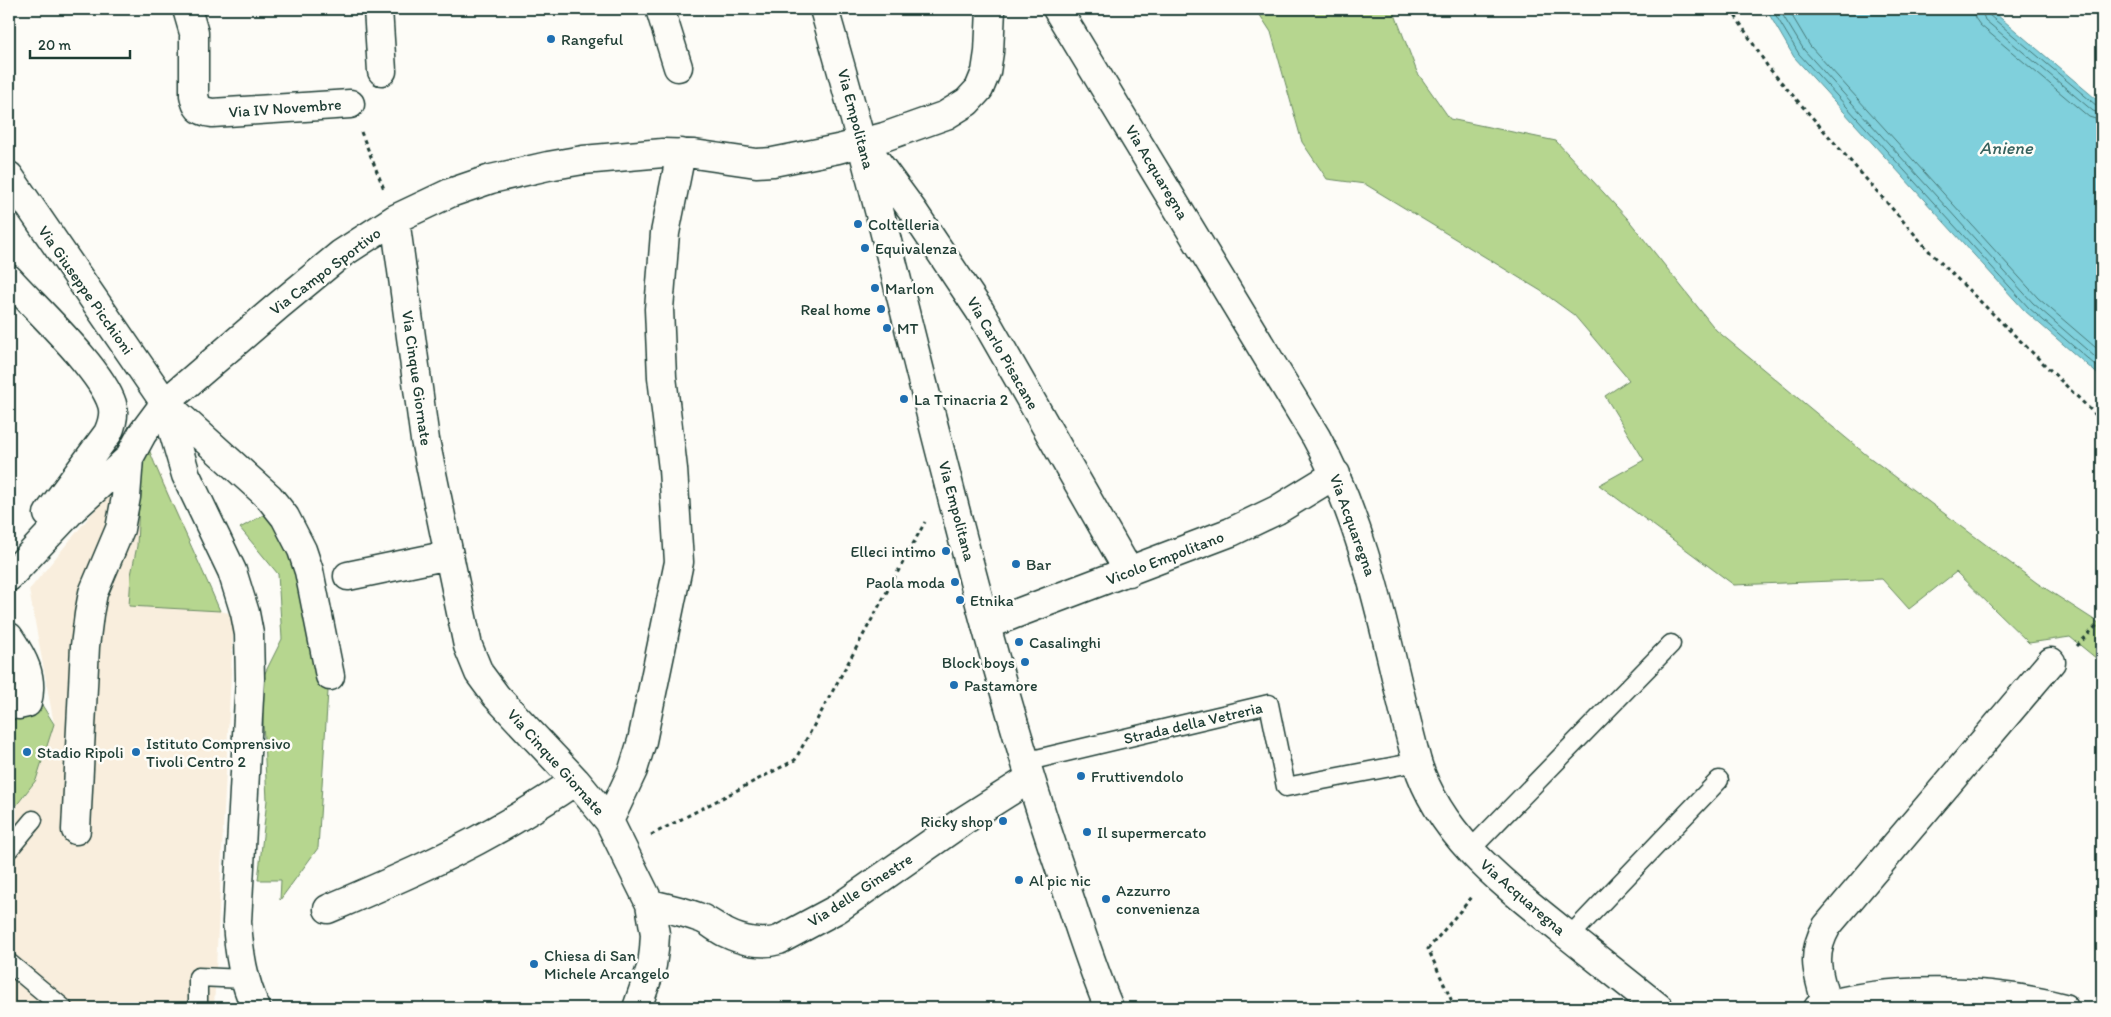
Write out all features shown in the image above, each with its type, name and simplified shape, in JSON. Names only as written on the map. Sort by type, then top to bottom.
[{"type":"street","name":"Via IV Novembre","points":[[187,9],[194,33],[194,95],[196,105],[201,111],[212,113],[350,104]]},
{"type":"street","points":[[378,9],[382,71]]},
{"type":"street","points":[[660,9],[678,67]]},
{"type":"street","name":"Via Empolitana","points":[[824,9],[863,143],[948,480],[1027,771],[1109,1008]]},
{"type":"street","name":"Via Campo Sportivo","points":[[128,458],[164,403],[334,260],[395,219],[450,193],[510,174],[583,160],[641,154],[680,153],[756,163],[773,162],[863,143],[946,115],[967,102],[979,89],[986,72],[989,52],[991,9]]},
{"type":"street","name":"Via Acquaregna","points":[[1058,9],[1316,437],[1336,474],[1358,529],[1374,583],[1417,762],[1422,778],[1434,802],[1470,850],[1492,873],[1659,1008]]},
{"type":"street","name":"Via Carlo Pisacane","points":[[863,143],[913,211],[980,311],[1130,572]]},
{"type":"street","name":"Via Cinque Giornate","points":[[395,219],[425,440],[468,646],[479,673],[496,696],[576,781],[608,821],[632,770],[642,742],[679,562],[673,469],[662,377],[659,308],[663,251],[680,153]]},
{"type":"street","name":"Via Giuseppe Picchioni","points":[[13,191],[164,403]]},
{"type":"street","points":[[9,279],[86,363],[105,390],[113,412],[113,421],[108,433],[69,488],[35,530],[9,576]]},
{"type":"street","points":[[164,403],[269,497],[293,529],[309,571],[330,676]]},
{"type":"street","points":[[164,403],[186,475],[232,571],[245,613],[250,679],[237,922],[245,979],[256,1008]]},
{"type":"street","points":[[9,576],[73,509],[128,458]]},
{"type":"street","points":[[76,830],[85,646],[89,614],[93,594],[120,529],[126,497],[128,458]]},
{"type":"street","name":"Vicolo Empolitano","points":[[986,624],[1130,572],[1254,521],[1336,474]]},
{"type":"street","points":[[348,576],[449,555]]},
{"type":"street","points":[[9,637],[28,670],[30,686],[27,703],[18,705],[9,700]]},
{"type":"street","points":[[2051,662],[1827,926],[1818,946],[1816,967],[1823,1007],[1866,998],[1948,993],[2018,998],[2064,1008]]},
{"type":"street","name":"Via delle Ginestre","points":[[650,904],[706,920],[726,933],[752,942],[770,943],[779,940],[837,909],[963,821],[1027,771]]},
{"type":"street","points":[[328,910],[412,873],[469,844],[524,814],[576,781]]},
{"type":"street","points":[[608,821],[624,849],[650,904],[655,934],[652,965],[637,1008]]},
{"type":"lane","points":[[1470,850],[1671,644]]},
{"type":"lane","name":"Strada della Vetreria","points":[[1027,771],[1269,704],[1286,787],[1417,762]]},
{"type":"lane","points":[[1569,937],[1719,780]]},
{"type":"lane","points":[[9,849],[32,820]]},
{"type":"lane","points":[[9,963],[63,1008]]},
{"type":"lane","points":[[198,1008],[198,977],[245,979]]},
{"type":"path","points":[[1731,9],[1768,67],[1930,253],[2102,422]]},
{"type":"path","name":"Via IV Novembre","points":[[350,104],[395,219]]},
{"type":"path","points":[[624,849],[795,760],[948,480]]},
{"type":"path","points":[[1455,1008],[1428,949],[1492,873]]},
{"type":"shaded area","name":"Istituto Comprensivo Tivoli Centro 2","points":[[146,442],[220,611],[234,614],[214,1008],[9,1008],[9,817],[36,780],[54,724],[29,590],[117,483]]},
{"type":"green space","points":[[1256,9],[1393,9],[1417,72],[1450,119],[1556,141],[1627,218],[1716,330],[1869,457],[2037,583],[2102,625],[2102,663],[2070,637],[2029,643],[1956,572],[1909,609],[1882,579],[1734,585],[1599,485],[1644,460],[1605,396],[1629,380],[1574,315],[1541,291],[1365,184],[1327,179],[1302,142],[1271,32]]},
{"type":"green space","points":[[146,442],[220,611],[129,606],[131,575],[137,546],[141,454]]},
{"type":"green space","points":[[265,514],[293,529],[309,571],[328,691],[318,848],[280,900],[281,880],[258,880],[267,800],[261,681],[282,639],[278,574],[240,528]]},
{"type":"green space","name":"Stadio Ripoli","points":[[9,670],[30,686],[54,724],[36,780],[9,815]]},
{"type":"water","name":"Aniene","points":[[1766,9],[1990,9],[2102,104],[2102,378],[2025,311],[1794,57]]},
{"type":"place","name":"Rangeful","points":[[551,39]]},
{"type":"place","name":"Coltelleria","points":[[858,224]]},
{"type":"place","name":"Equivalenza","points":[[865,248]]},
{"type":"place","name":"Marlon","points":[[875,288]]},
{"type":"place","name":"Real home","points":[[881,309]]},
{"type":"place","name":"MT","points":[[887,328]]},
{"type":"place","name":"La Trinacria 2","points":[[904,399]]},
{"type":"place","name":"Elleci intimo","points":[[946,551]]},
{"type":"place","name":"Bar","points":[[1016,564]]},
{"type":"place","name":"Paola moda","points":[[955,582]]},
{"type":"place","name":"Etnika","points":[[960,600]]},
{"type":"place","name":"Casalinghi","points":[[1019,642]]},
{"type":"place","name":"Block boys","points":[[1025,662]]},
{"type":"place","name":"Pastamore","points":[[954,685]]},
{"type":"place","name":"Stadio Ripoli","points":[[27,752]]},
{"type":"place","name":"Istituto Comprensivo Tivoli Centro 2","points":[[136,752]]},
{"type":"place","name":"Fruttivendolo","points":[[1081,776]]},
{"type":"place","name":"Ricky shop","points":[[1003,821]]},
{"type":"place","name":"Il supermercato","points":[[1087,832]]},
{"type":"place","name":"Al pic nic","points":[[1019,880]]},
{"type":"place","name":"Azzurro convenienza","points":[[1106,899]]},
{"type":"place","name":"Chiesa di San Michele Arcangelo","points":[[534,964]]}]
